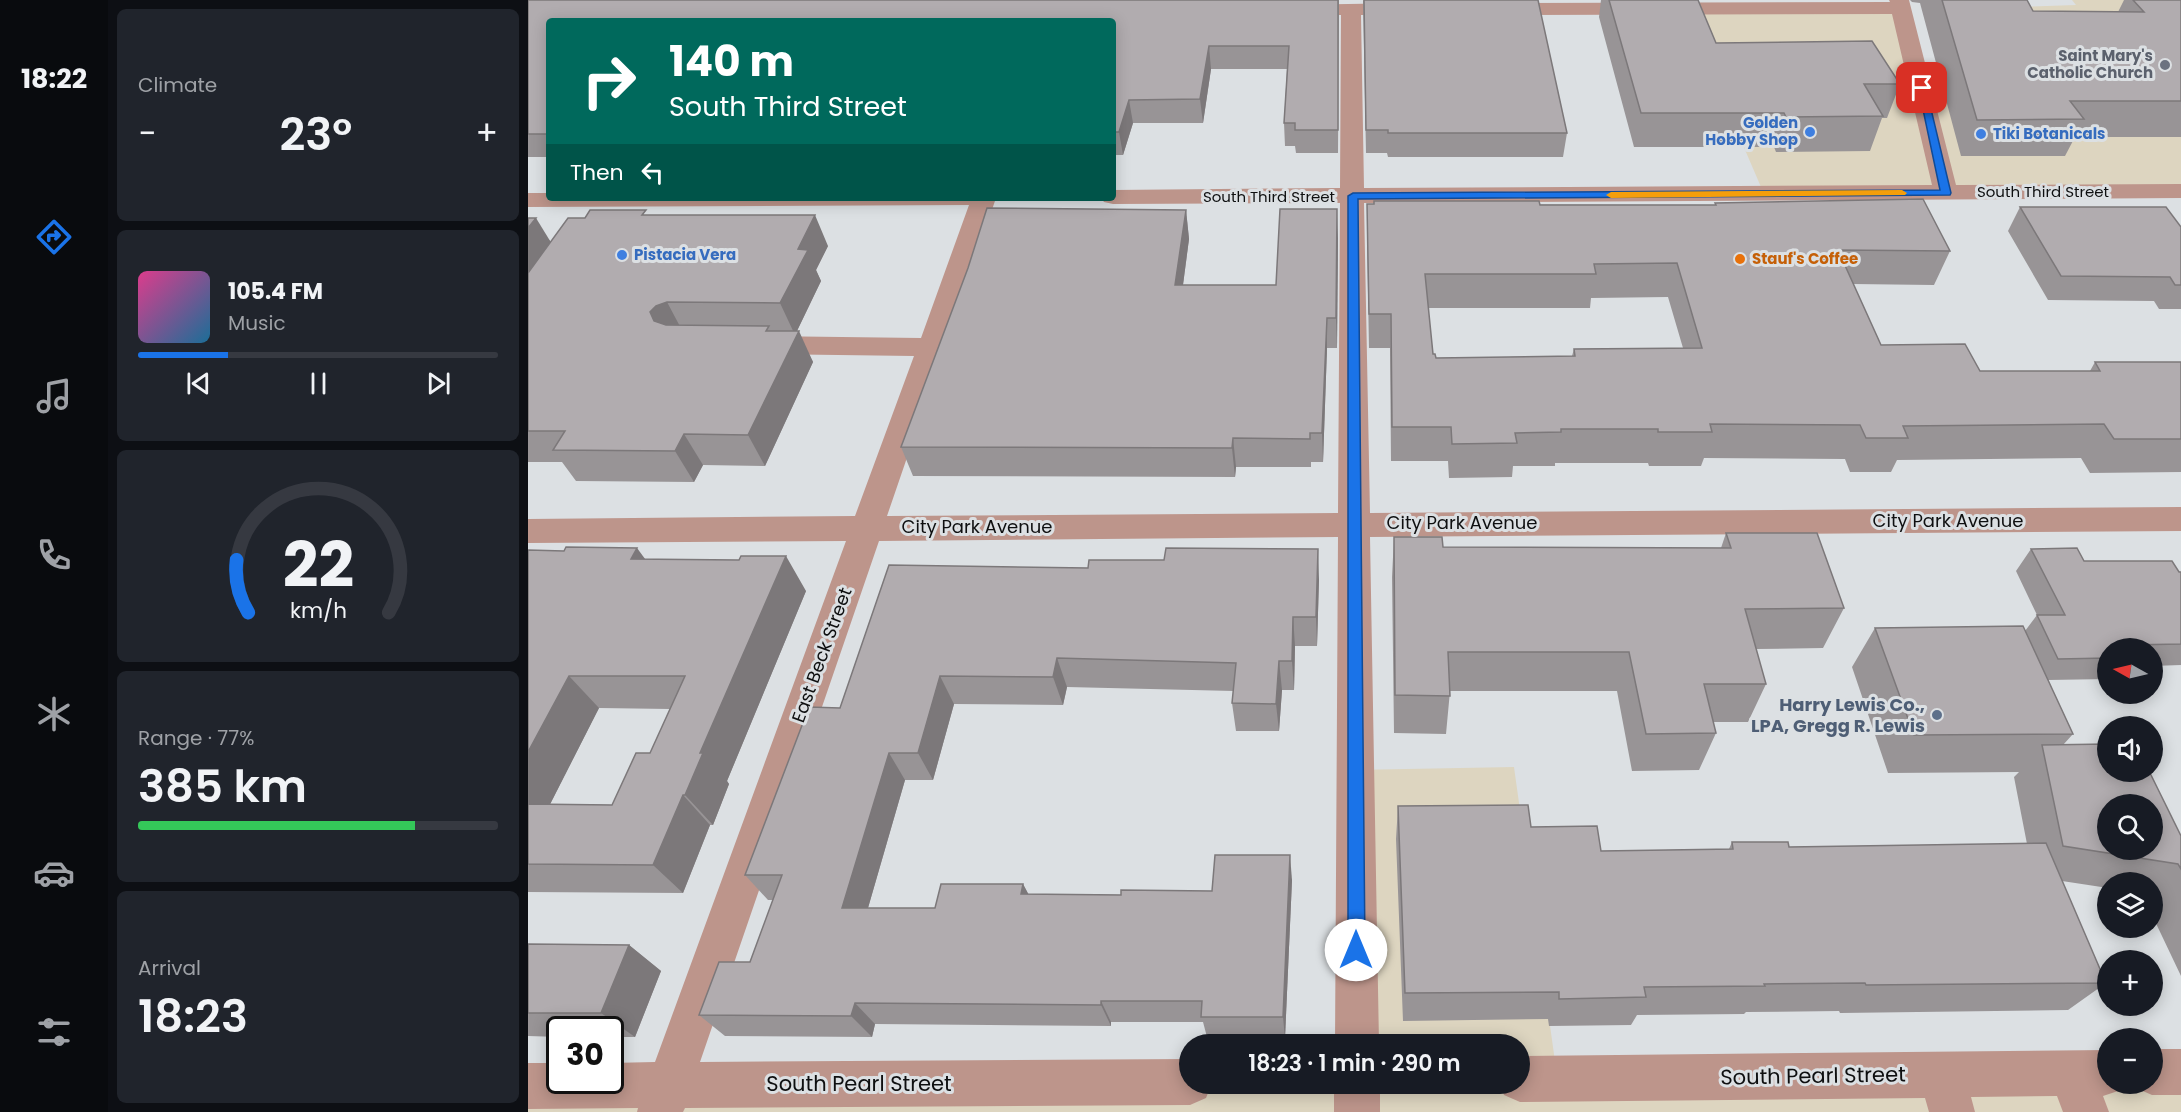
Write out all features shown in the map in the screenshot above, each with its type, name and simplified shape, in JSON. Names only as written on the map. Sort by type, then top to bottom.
[{"type":"street","points":[[1479,9],[1900,4],[1946,193]]},
{"type":"street","points":[[1340,6],[1353,196],[1357,1034]]},
{"type":"street","points":[[1275,9],[1340,6],[1432,9]]},
{"type":"street","name":"South Third Street","points":[[1116,197],[2181,191]]},
{"type":"street","points":[[528,200],[546,200]]},
{"type":"street","points":[[590,222],[605,201]]},
{"type":"street","name":"East Beck Street","points":[[664,1098],[982,201]]},
{"type":"street","points":[[731,345],[931,347]]},
{"type":"street","name":"City Park Avenue","points":[[528,531],[2181,519]]},
{"type":"street","points":[[2163,1072],[2181,1072]]},
{"type":"street","name":"South Pearl Street","points":[[1530,1079],[1947,1093],[2089,1086]]},
{"type":"street","name":"South Pearl Street","points":[[528,1086],[664,1098],[1179,1082]]},
{"type":"street","points":[[1357,1094],[1357,1112]]},
{"type":"shaded area","points":[[2072,0],[2181,0],[2181,193],[1764,194],[1684,8],[1898,6],[1921,93],[2046,102],[1988,8],[2076,5]]},
{"type":"shaded area","points":[[1514,767],[1558,1083],[2097,1083],[2097,1094],[2163,1094],[2163,1079],[2181,1073],[2181,1112],[528,1112],[528,1092],[624,1094],[624,1091],[1179,1088],[1179,1094],[1530,1094],[1530,1034],[1358,1034],[1352,770]]},
{"type":"building","points":[[528,0],[1338,0],[1338,130],[1295,130],[1295,123],[1284,123],[1289,46],[1209,46],[1200,99],[1129,100],[1119,132],[1116,132],[1116,18],[546,18],[546,134],[528,134]]},
{"type":"building","points":[[1364,0],[1538,0],[1567,133],[1388,133],[1388,130],[1366,130]]},
{"type":"building","points":[[1609,0],[1698,0],[1716,43],[1872,41],[1900,84],[1864,84],[1883,116],[1786,117],[1784,113],[1641,113]]},
{"type":"building","points":[[1942,0],[2027,0],[2033,11],[2144,12],[2133,0],[2181,0],[2181,101],[2070,101],[2084,119],[1977,120]]},
{"type":"building","points":[[1923,199],[1950,251],[1838,250],[1881,345],[1965,344],[1980,371],[2100,371],[2095,362],[2181,362],[2181,439],[2114,439],[2104,424],[1903,426],[1908,438],[1866,438],[1860,425],[1710,424],[1712,432],[1658,432],[1658,429],[1561,429],[1561,432],[1515,433],[1517,443],[1452,444],[1451,427],[1392,427],[1391,314],[1369,314],[1367,204],[1374,204],[1374,201],[1539,201],[1540,205],[1716,205],[1715,203]],"holes":[[[1677,263],[1702,348],[1574,349],[1575,356],[1436,358],[1433,354],[1425,274],[1596,274],[1594,264]]]},
{"type":"building","points":[[2020,207],[2166,207],[2181,227],[2181,285],[2175,285],[2170,277],[2061,276]]},
{"type":"building","points":[[987,208],[1186,210],[1175,285],[1276,285],[1280,209],[1337,209],[1336,318],[1327,318],[1322,433],[1310,433],[1310,439],[1233,438],[1232,448],[901,447],[968,268]]},
{"type":"building","points":[[590,210],[646,210],[642,215],[815,215],[798,249],[808,250],[780,303],[667,302],[656,306],[650,312],[654,321],[666,325],[769,326],[766,331],[799,331],[748,435],[684,434],[675,451],[553,450],[565,431],[528,431],[528,273],[568,218],[585,218]]},
{"type":"building","points":[[528,218],[536,218],[528,228]]},
{"type":"building","points":[[1726,533],[1817,533],[1844,608],[1745,609],[1766,684],[1704,684],[1716,733],[1646,734],[1629,652],[1448,652],[1450,696],[1395,695],[1394,537],[1442,537],[1443,547],[1731,548]]},
{"type":"building","points":[[566,547],[637,548],[631,559],[739,560],[741,556],[786,556],[653,865],[528,864],[528,804],[612,805],[636,753],[650,753],[685,676],[569,676],[528,752],[528,550],[564,551]]},
{"type":"building","points":[[1166,548],[1318,549],[1316,617],[1293,617],[1292,661],[1279,661],[1276,704],[1232,703],[1236,663],[1057,658],[1053,677],[940,676],[918,753],[889,753],[842,908],[935,908],[941,884],[1023,884],[1021,894],[1121,895],[1121,890],[1212,891],[1215,855],[1290,855],[1283,1017],[1201,1017],[1202,1001],[1101,1001],[1101,1005],[855,1003],[851,1016],[699,1015],[719,962],[750,962],[782,875],[745,875],[809,707],[840,708],[889,565],[1088,568],[1089,560],[1164,560]]},
{"type":"building","points":[[2077,548],[2084,561],[2172,561],[2181,572],[2181,644],[2163,644],[2163,638],[2097,638],[2097,658],[2058,659],[2037,615],[2065,615],[2031,549]]},
{"type":"building","points":[[2023,626],[2073,734],[1914,735],[1875,628]]},
{"type":"building","points":[[2097,744],[2097,782],[2154,782],[2160,794],[2097,794],[2097,851],[2063,846],[2042,745]]},
{"type":"building","points":[[2163,799],[2181,836],[2181,869],[2178,864],[2152,860],[2163,860]]},
{"type":"building","points":[[1528,805],[1531,827],[1597,826],[1601,851],[1733,849],[1732,842],[1788,842],[1789,847],[2046,843],[2097,962],[2097,983],[1866,985],[1865,983],[1644,987],[1646,997],[1559,999],[1559,992],[1405,993],[1398,806]]},
{"type":"building","points":[[528,944],[629,945],[601,1013],[528,1013]]},
{"type":"slow traffic","points":[[1611,195],[1902,193]]},
{"type":"place","name":"Saint Mary's Catholic Church","points":[[2165,65]]},
{"type":"place","name":"Golden Hobby Shop","points":[[1810,132]]},
{"type":"place","name":"Tiki Botanicals","points":[[1981,134]]},
{"type":"place","name":"Pistacia Vera","points":[[622,255]]},
{"type":"place","name":"Stauf's Coffee","points":[[1740,259]]},
{"type":"place","name":"Harry Lewis Co., LPA, Gregg R. Lewis","points":[[1937,715]]},
{"type":"route","points":[[1356,950],[1353,196],[1946,193],[1922,88]]}]
